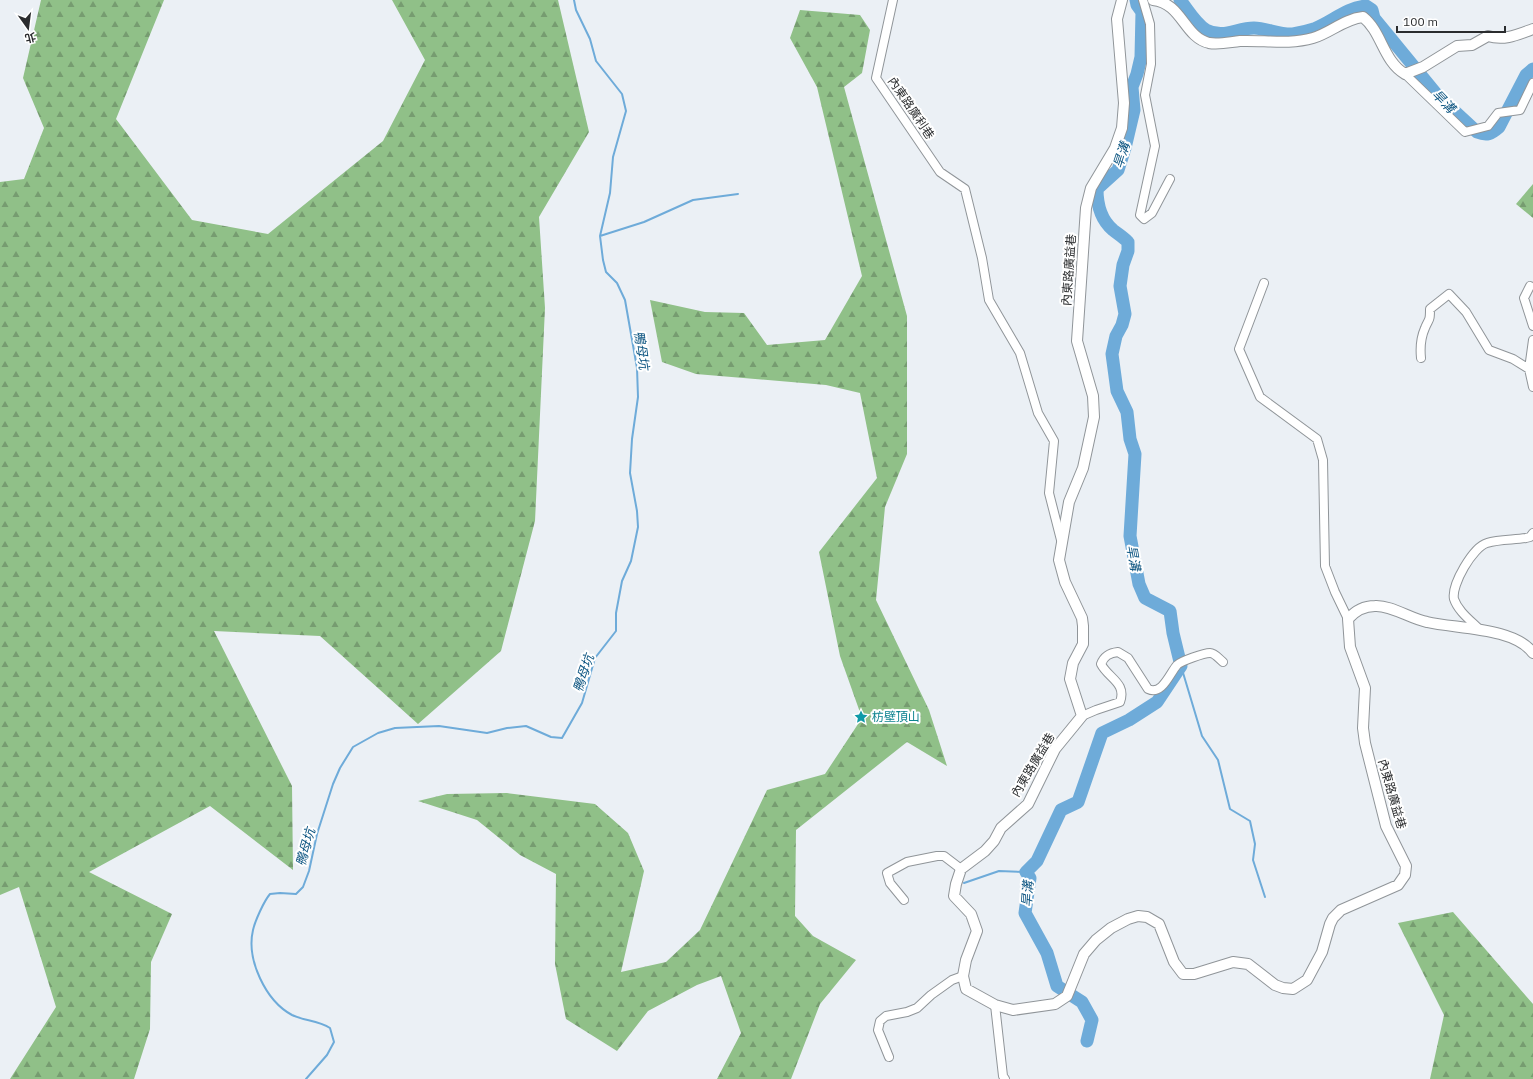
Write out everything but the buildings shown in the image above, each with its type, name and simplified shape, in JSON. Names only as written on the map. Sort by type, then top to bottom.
[{"type":"street","name":"內東路廣利巷","points":[[893,0],[876,78],[940,172],[965,189]]},
{"type":"street","name":"內東路廣益巷","points":[[961,869],[985,851],[994,842],[1001,828],[1028,804],[1055,750],[1082,716],[1070,679],[1073,663],[1083,644],[1082,618],[1065,582],[1059,560],[1069,502],[1083,468],[1094,417],[1093,396],[1077,341],[1086,208],[1091,188],[1115,148],[1122,128],[1124,103],[1117,19],[1122,0]]},
{"type":"street","points":[[1143,0],[1150,24],[1151,64],[1145,95],[1155,146],[1140,215],[1144,219],[1152,213],[1170,179]]},
{"type":"street","points":[[1153,0],[1170,5],[1196,36],[1210,43],[1295,42],[1314,38],[1346,22],[1363,17],[1369,22],[1379,37],[1388,57],[1398,70],[1405,74],[1465,132],[1488,126],[1498,113],[1520,110],[1533,83]]},
{"type":"street","points":[[1405,74],[1423,67],[1457,46],[1472,45],[1488,36],[1497,39],[1506,39],[1533,29]]},
{"type":"street","name":"內東路廣益巷","points":[[965,189],[982,258],[989,300],[1020,353],[1038,413],[1054,441],[1049,493],[1062,543]]},
{"type":"street","name":"內東路廣益巷","points":[[963,976],[966,989],[995,1004],[1013,1010],[1055,1004],[1067,996],[1084,954],[1096,940],[1111,928],[1128,919],[1138,916],[1147,917],[1159,924],[1174,962],[1183,974],[1194,974],[1233,962],[1248,964],[1275,985],[1293,989],[1307,980],[1322,952],[1333,918],[1341,910],[1398,885],[1405,875],[1406,866],[1386,826],[1365,743],[1363,728],[1365,688],[1350,647],[1348,619],[1325,566],[1323,460],[1317,439],[1260,397],[1239,349],[1264,283]]},
{"type":"street","points":[[1530,286],[1524,298],[1533,326]]},
{"type":"street","points":[[1421,358],[1420,350],[1425,328],[1430,320],[1430,309],[1449,294],[1466,312],[1490,350],[1529,369]]},
{"type":"street","points":[[1533,340],[1529,369],[1533,387]]},
{"type":"street","points":[[1479,629],[1457,606],[1453,596],[1459,577],[1474,551],[1479,546],[1487,543],[1526,538],[1530,537],[1533,533]]},
{"type":"street","points":[[1348,619],[1359,609],[1375,605],[1388,608],[1426,622],[1479,629],[1512,638],[1529,647],[1533,653]]},
{"type":"street","points":[[1082,716],[1120,702],[1122,692],[1119,685],[1104,670],[1101,664],[1103,658],[1108,655],[1118,652],[1128,658],[1148,689],[1152,691],[1156,691],[1164,684],[1177,665],[1181,662],[1209,653],[1215,655],[1223,662]]},
{"type":"street","points":[[889,1057],[878,1030],[882,1018],[917,1008],[931,995],[952,980],[963,976],[966,960],[978,931],[971,914],[954,896],[961,869],[944,856],[907,862],[887,873],[890,884],[904,900]]},
{"type":"street","points":[[995,1004],[1005,1079]]},
{"type":"green space","points":[[41,0],[164,0],[116,119],[192,220],[268,234],[383,141],[425,60],[392,0],[558,0],[589,132],[539,217],[545,308],[535,521],[501,651],[418,724],[320,636],[214,631],[292,786],[293,870],[210,806],[89,872],[172,914],[151,962],[150,1029],[134,1079],[10,1079],[56,1007],[19,887],[0,895],[0,182],[24,179],[44,128],[23,78]]},
{"type":"green space","points":[[800,10],[860,15],[870,30],[862,73],[844,87],[907,316],[907,454],[885,507],[876,600],[929,710],[947,766],[907,742],[796,830],[795,916],[813,936],[856,960],[820,1004],[791,1079],[717,1079],[741,1033],[721,976],[697,985],[648,1011],[617,1051],[566,1019],[555,964],[556,874],[520,855],[477,820],[418,801],[447,794],[507,793],[595,804],[628,833],[644,871],[621,972],[666,962],[700,930],[767,790],[825,774],[862,718],[840,656],[819,552],[877,478],[860,393],[826,385],[696,374],[662,362],[650,300],[705,312],[744,313],[767,345],[825,340],[862,276],[817,87],[790,38]]},
{"type":"green space","points":[[1533,184],[1533,218],[1516,204]]},
{"type":"green space","points":[[1453,912],[1533,1004],[1533,1079],[1430,1079],[1444,1015],[1398,923]]},
{"type":"waterway","name":"鴨母坑","points":[[306,1079],[327,1055],[334,1042],[330,1028],[321,1023],[292,1015],[283,1009],[266,990],[255,966],[252,954],[253,930],[260,911],[270,894],[296,894],[303,887],[309,871],[317,834],[333,784],[340,768],[353,747],[378,733],[395,728],[439,726],[487,733],[507,728],[526,726],[551,737],[562,738],[582,703],[595,658],[616,631],[616,613],[622,581],[631,561],[638,527],[637,511],[630,473],[632,439],[638,397],[637,368],[625,300],[617,283],[606,272],[600,236],[610,193],[613,157],[626,111],[622,94],[596,61],[590,39],[576,10],[574,0]]},
{"type":"waterway","name":"旱溝","points":[[1087,1041],[1092,1020],[1082,1002],[1057,986],[1047,953],[1025,913],[1030,878],[1026,872],[1037,861],[1061,810],[1078,802],[1102,733],[1129,720],[1157,702],[1181,666],[1173,633],[1170,611],[1145,598],[1139,584],[1130,536],[1135,454],[1130,439],[1127,412],[1117,391],[1112,354],[1116,336],[1122,325],[1125,314],[1120,286],[1123,265],[1128,251],[1128,242],[1113,230],[1105,221],[1100,211],[1097,195],[1097,189],[1118,170],[1134,110],[1132,87],[1141,57],[1142,12],[1137,5],[1136,0]]},
{"type":"waterway","name":"旱溝","points":[[1180,0],[1202,27],[1206,30],[1219,33],[1254,28],[1295,34],[1314,29],[1352,9],[1366,6],[1372,10],[1374,18],[1438,96],[1477,132],[1484,134],[1491,133],[1499,127],[1526,75],[1533,69]]},
{"type":"waterway","name":"旱溝","points":[[1366,6],[1367,0]]},
{"type":"waterway","points":[[600,236],[644,222],[693,200],[738,194]]},
{"type":"waterway","points":[[1181,666],[1202,736],[1218,760],[1230,809],[1250,821],[1255,844],[1253,860],[1265,897]]},
{"type":"waterway","points":[[964,883],[999,871],[1026,872]]},
{"type":"place","name":"枋壁頂山","points":[[861,717]]}]
